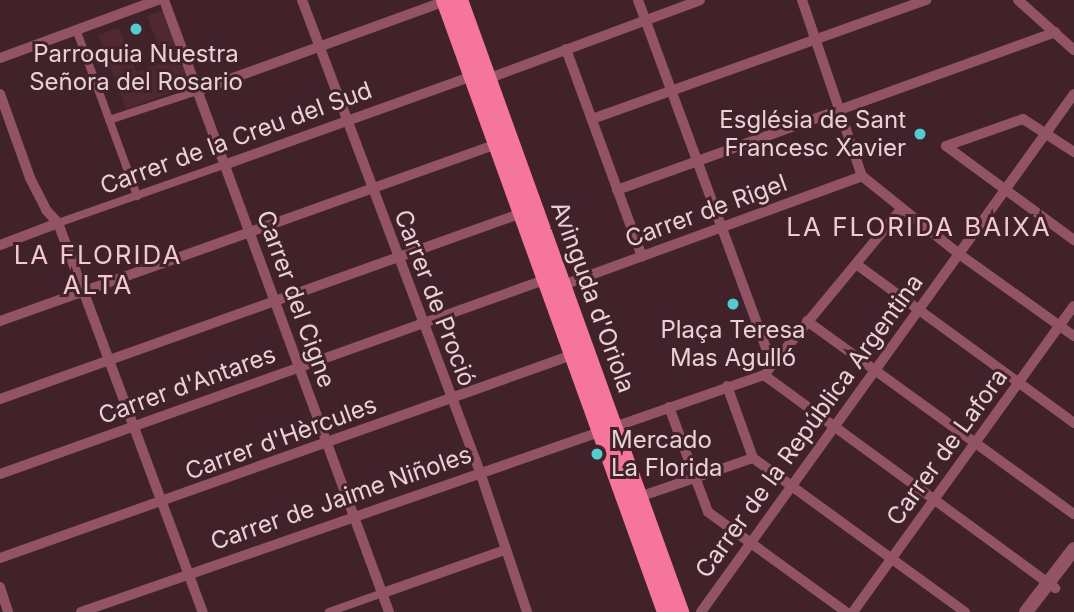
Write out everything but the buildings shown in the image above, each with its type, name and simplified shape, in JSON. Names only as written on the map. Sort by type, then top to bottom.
[{"type":"main road","name":"Avinguda d'Oriola","points":[[445,0],[480,77],[608,428],[666,612]]},
{"type":"main road","name":"Avinguda d'Oriola","points":[[459,0],[497,144],[522,213],[555,282],[575,354],[639,497],[680,612]]},
{"type":"street","points":[[0,58],[158,0]]},
{"type":"street","name":"Carrer del Cigne","points":[[164,0],[389,612]]},
{"type":"street","name":"Carrer de Proció","points":[[302,0],[480,472],[527,612]]},
{"type":"street","points":[[109,120],[197,91],[445,0]]},
{"type":"street","points":[[638,0],[772,365]]},
{"type":"street","name":"Carrer de la Creu del Sud","points":[[0,244],[566,49],[700,0]]},
{"type":"street","points":[[802,0],[862,176],[959,254],[1074,336]]},
{"type":"street","points":[[592,119],[926,0]]},
{"type":"street","points":[[1018,0],[1074,50]]},
{"type":"street","points":[[76,29],[136,196]]},
{"type":"street","points":[[617,190],[1055,32]]},
{"type":"street","points":[[566,49],[642,257]]},
{"type":"street","name":"Carrer de la República Argentina","points":[[701,612],[794,488],[1074,94]]},
{"type":"street","points":[[1,98],[30,178],[46,210],[58,223],[203,612]]},
{"type":"street","points":[[1074,152],[1023,119],[946,146],[1074,240]]},
{"type":"street","points":[[0,321],[497,144]]},
{"type":"street","name":"Carrer de Rigel","points":[[555,282],[642,257],[862,176]]},
{"type":"street","points":[[902,208],[764,375],[1051,585]]},
{"type":"street","points":[[0,399],[522,213]]},
{"type":"street","points":[[856,264],[1074,423]]},
{"type":"street","name":"Carrer d'Antares","points":[[0,474],[423,324],[555,282]]},
{"type":"street","name":"Carrer de Lafora","points":[[853,612],[1074,306]]},
{"type":"street","points":[[807,321],[877,369],[1074,514]]},
{"type":"street","name":"Carrer d'Hèrcules","points":[[0,558],[575,354]]},
{"type":"street","name":"Carrer de Jaime Niñoles","points":[[81,612],[764,375]]},
{"type":"street","points":[[727,386],[753,458],[965,612]]},
{"type":"street","points":[[669,407],[708,512],[846,612]]},
{"type":"street","points":[[639,497],[753,458]]},
{"type":"street","points":[[329,612],[505,550]]},
{"type":"street","points":[[1036,612],[1074,550]]},
{"type":"street","points":[[1026,612],[1074,564]]},
{"type":"street","points":[[0,587],[8,612]]},
{"type":"shaded area","points":[[164,10],[191,85],[126,109],[98,35],[119,28],[137,72],[165,62],[147,16]]},
{"type":"place","name":"Parroquia Nuestra Señora del Rosario","points":[[136,29]]},
{"type":"place","name":"Església de Sant Francesc Xavier","points":[[920,134]]},
{"type":"place","name":"Plaça Teresa Mas Agulló","points":[[733,304]]},
{"type":"place","name":"Mercado La Florida","points":[[597,454]]},
{"type":"district","name":"LA FLORIDA BAIXA","points":[[919,227]]},
{"type":"district","name":"LA FLORIDA ALTA","points":[[98,270]]}]
